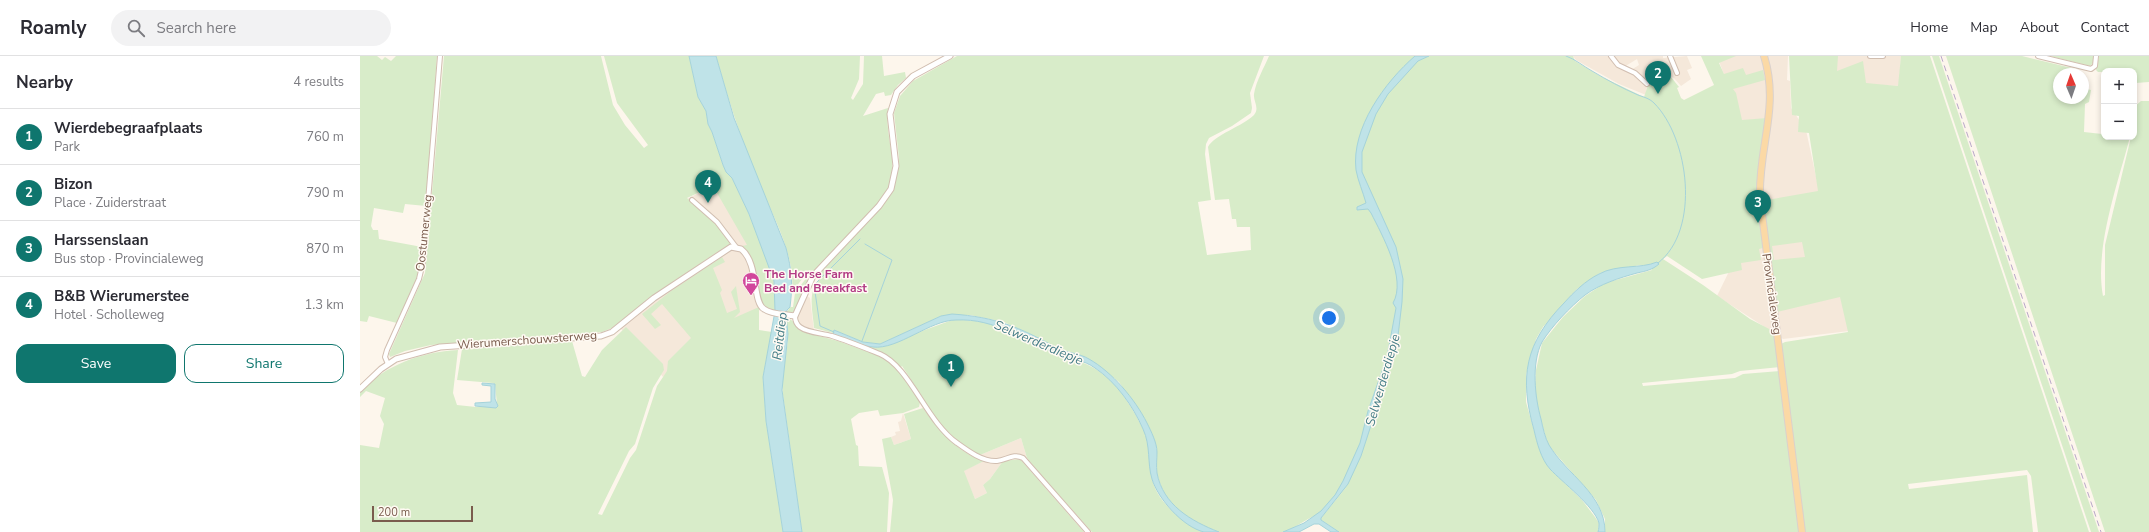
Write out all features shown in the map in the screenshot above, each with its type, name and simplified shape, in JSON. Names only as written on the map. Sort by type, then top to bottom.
[{"type":"main road","name":"Provincialeweg","points":[[1764,56],[1770,81],[1771,105],[1761,169],[1760,198],[1802,532]]},
{"type":"street","name":"Oostumerweg","points":[[388,364],[385,357],[387,350],[418,279],[423,262],[440,56]]},
{"type":"street","points":[[950,56],[913,76],[897,92],[890,114],[896,166],[891,189],[879,206],[813,276],[795,316],[798,325],[804,329],[833,336],[891,360],[901,370],[942,430],[968,451],[990,461],[1000,461],[1013,456],[1023,458],[1088,532]]},
{"type":"street","points":[[1611,56],[1618,65],[1635,74],[1647,84]]},
{"type":"street","points":[[1670,56],[1677,73]]},
{"type":"street","points":[[1870,56],[1883,56]]},
{"type":"street","points":[[2038,56],[2090,69],[2095,66],[2096,56]]},
{"type":"street","points":[[692,200],[717,222],[736,247],[744,252],[752,266],[759,305],[766,310],[795,316]]},
{"type":"street","name":"Wierumerschouwsterweg","points":[[388,364],[404,356],[440,347],[606,334],[618,328],[654,298],[688,275],[727,249],[736,247]]},
{"type":"street","points":[[360,389],[388,364]]},
{"type":"shaded area","points":[[1573,56],[1609,56],[1613,61],[1631,72],[1647,85],[1646,95],[1619,84],[1576,60]]},
{"type":"shaded area","points":[[1614,56],[1663,56],[1663,58],[1687,56],[1692,68],[1687,70],[1691,79],[1681,86],[1674,78],[1666,74],[1663,78],[1649,84],[1631,70],[1639,65],[1637,59],[1624,67],[1618,64]]},
{"type":"shaded area","points":[[1717,56],[1788,56],[1787,80],[1790,81],[1791,108],[1806,130],[1849,331],[1783,339],[1717,296],[1742,245],[1725,77]]},
{"type":"shaded area","points":[[1837,56],[1901,56],[1899,86],[1847,84],[1835,72]]},
{"type":"shaded area","points":[[714,185],[757,251],[766,307],[747,317],[663,377],[613,320],[685,200]]},
{"type":"shaded area","points":[[804,294],[810,298],[814,331],[798,325],[796,316]]},
{"type":"shaded area","points":[[903,413],[911,439],[894,445],[891,437],[896,435],[895,432],[900,431],[898,422],[901,421]]},
{"type":"shaded area","points":[[1021,438],[1027,458],[1015,454],[996,460],[980,455]]},
{"type":"shaded area","points":[[984,461],[1003,461],[990,479],[983,485],[987,493],[975,499],[963,471]]},
{"type":"green space","points":[[360,56],[377,56],[382,60],[385,57],[391,61],[396,56],[437,56],[426,206],[405,204],[403,213],[374,208],[371,226],[373,230],[378,230],[379,239],[422,247],[419,273],[397,323],[369,316],[367,322],[360,321]]},
{"type":"green space","points":[[444,56],[601,56],[613,105],[625,125],[644,148],[648,145],[617,103],[604,56],[689,56],[698,97],[706,111],[708,124],[723,165],[726,172],[732,178],[749,214],[773,276],[775,285],[775,311],[763,306],[754,267],[742,246],[747,245],[713,186],[687,198],[715,222],[731,243],[656,293],[612,328],[602,332],[431,345],[405,351],[390,357],[389,354],[425,273]]},
{"type":"green space","points":[[716,56],[860,56],[859,79],[851,98],[853,100],[863,84],[864,56],[882,56],[884,76],[905,72],[906,78],[898,85],[891,95],[885,96],[884,92],[876,94],[863,116],[888,108],[887,120],[892,173],[890,184],[885,196],[815,272],[806,274],[792,292],[790,262],[786,247],[749,159],[729,101]]},
{"type":"green space","points":[[957,56],[1264,56],[1250,93],[1252,108],[1251,113],[1232,126],[1209,138],[1206,144],[1205,154],[1211,200],[1198,202],[1207,255],[1251,250],[1250,227],[1237,227],[1236,219],[1232,219],[1229,199],[1215,200],[1208,147],[1216,138],[1254,115],[1256,112],[1254,97],[1255,89],[1269,56],[1573,56],[1575,61],[1600,76],[1644,97],[1648,85],[1651,85],[1665,77],[1671,77],[1679,87],[1677,88],[1681,98],[1684,100],[1714,85],[1701,56],[1736,56],[1719,63],[1724,74],[1743,68],[1746,75],[1763,70],[1765,80],[1733,89],[1736,93],[1742,120],[1767,118],[1757,177],[1757,197],[1763,248],[1759,249],[1761,260],[1741,263],[1742,270],[1702,279],[1667,256],[1663,259],[1703,285],[1750,319],[1775,332],[1780,367],[1740,371],[1732,374],[1642,383],[1643,386],[1735,378],[1743,374],[1780,371],[1800,532],[1605,532],[1605,519],[1596,500],[1548,445],[1537,406],[1535,386],[1536,370],[1542,343],[1563,317],[1585,296],[1605,283],[1652,270],[1649,266],[1640,265],[1600,273],[1577,289],[1543,327],[1536,339],[1526,375],[1526,402],[1538,445],[1549,468],[1582,500],[1595,517],[1599,523],[1598,532],[1339,532],[1321,520],[1321,518],[1348,485],[1324,513],[1314,516],[1283,532],[1219,532],[1198,524],[1178,511],[1165,495],[1157,474],[1157,450],[1146,422],[1119,382],[1087,358],[1058,348],[1004,322],[970,315],[941,316],[880,344],[863,342],[834,330],[833,333],[814,328],[812,297],[815,285],[819,280],[816,277],[884,203],[894,187],[899,158],[894,113],[900,96],[913,81]]},
{"type":"green space","points":[[1789,56],[1838,56],[1837,71],[1863,61],[1866,83],[1898,86],[1901,56],[1930,56],[2089,532],[2038,532],[2031,476],[2027,470],[1908,484],[1909,489],[2027,475],[2033,532],[1805,532],[1781,344],[1785,342],[1848,332],[1840,297],[1777,312],[1763,199],[1767,200],[1818,191],[1809,133],[1798,132],[1799,116],[1792,115]],"holes":[[[1802,242],[1805,257],[1774,260],[1772,246]]]},
{"type":"green space","points":[[1932,56],[1939,56],[2099,532],[2091,532]]},
{"type":"green space","points":[[1946,56],[2022,56],[2072,68],[2053,68],[2053,104],[2085,104],[2084,132],[2101,134],[2101,140],[2129,140],[2104,237],[2101,278],[2103,296],[2105,295],[2105,245],[2130,140],[2137,140],[2137,104],[2141,101],[2149,101],[2149,532],[2105,532]]},
{"type":"green space","points":[[2050,56],[2095,56],[2094,62],[2090,66]]},
{"type":"green space","points":[[2099,56],[2149,56],[2149,82],[2137,83],[2137,68],[2101,68],[2101,72],[2096,70]]},
{"type":"green space","points":[[2089,90],[2091,90],[2089,102]]},
{"type":"green space","points":[[722,257],[725,262],[713,268],[722,290],[720,293],[727,313],[737,309],[731,292],[736,286],[740,312],[734,318],[759,307],[759,330],[772,332],[763,377],[766,421],[783,532],[360,532],[360,445],[379,448],[384,424],[380,416],[385,398],[366,391],[360,397],[360,391],[370,382],[393,367],[418,357],[444,351],[458,350],[453,393],[457,405],[476,407],[497,404],[495,385],[493,383],[457,380],[462,349],[572,341],[582,376],[585,377],[602,350],[626,327],[663,364],[664,370],[653,388],[635,444],[629,451],[598,514],[602,515],[630,458],[636,450],[657,386],[667,371],[668,361],[691,338],[662,304],[651,314],[661,325],[655,329],[642,314],[671,291]]},
{"type":"green space","points":[[807,277],[810,277],[796,309],[793,312],[786,313],[790,307],[793,307],[795,293]]},
{"type":"green space","points":[[786,316],[808,333],[838,341],[885,358],[903,375],[920,402],[919,407],[903,413],[880,416],[878,410],[859,413],[851,419],[856,445],[858,446],[859,466],[882,467],[889,493],[887,532],[802,532],[782,382],[788,340]]},
{"type":"green space","points":[[955,319],[986,322],[1003,327],[1051,351],[1096,369],[1114,383],[1128,402],[1145,434],[1153,483],[1157,492],[1170,509],[1178,516],[1204,532],[1092,532],[1027,458],[1021,438],[980,455],[971,450],[954,438],[934,416],[921,399],[923,398],[902,366],[900,368],[864,346],[878,347]]},
{"type":"green space","points":[[923,408],[942,432],[957,446],[984,461],[964,471],[975,499],[987,493],[983,485],[990,479],[1003,461],[1020,459],[1084,532],[890,532],[893,500],[882,439],[891,437],[894,445],[911,439],[904,414]]},
{"type":"water","name":"Reitdiep","points":[[689,56],[716,56],[734,118],[788,256],[791,271],[791,291],[790,307],[787,310],[786,316],[788,334],[782,390],[802,532],[783,532],[766,421],[763,377],[775,311],[774,281],[749,214],[732,178],[726,172],[723,165],[708,124],[706,111],[698,97]]},
{"type":"water","points":[[1415,56],[1429,56],[1418,61],[1388,94],[1376,114],[1362,152],[1362,172],[1396,247],[1403,279],[1398,336],[1392,361],[1361,456],[1348,484],[1321,518],[1321,520],[1339,532],[1331,532],[1319,524],[1314,524],[1299,532],[1283,532],[1304,523],[1321,511],[1335,495],[1360,443],[1368,411],[1387,357],[1396,308],[1393,303],[1397,293],[1397,282],[1391,257],[1371,213],[1368,209],[1357,210],[1357,207],[1366,203],[1356,170],[1356,154],[1359,138],[1372,107],[1392,79]]},
{"type":"water","points":[[1657,262],[1659,264],[1651,269],[1610,282],[1585,295],[1573,305],[1546,336],[1542,342],[1536,360],[1536,391],[1546,439],[1557,456],[1584,486],[1599,507],[1605,532],[1598,532],[1599,523],[1591,509],[1550,469],[1542,456],[1536,440],[1529,411],[1527,377],[1529,362],[1533,347],[1541,332],[1551,318],[1584,283],[1606,271]]},
{"type":"water","points":[[952,314],[968,315],[1007,324],[1031,334],[1061,350],[1085,357],[1098,364],[1122,387],[1142,414],[1155,441],[1157,448],[1157,473],[1165,494],[1172,503],[1189,517],[1198,523],[1219,532],[1204,532],[1196,529],[1172,511],[1155,487],[1152,479],[1147,442],[1139,420],[1117,387],[1091,365],[1045,349],[997,326],[970,320],[946,321],[883,347],[863,345],[833,334],[834,330],[863,342],[880,344],[941,316]]},
{"type":"water","points":[[482,383],[495,384],[495,399],[498,406],[496,408],[475,406],[475,403],[491,402],[491,386],[482,385]]},
{"type":"waterway","name":"Selwerderdiepje","points":[[1566,56],[1615,84],[1652,101],[1666,119],[1675,138],[1682,160],[1685,184],[1685,207],[1680,229],[1672,248],[1658,263]]},
{"type":"waterway","points":[[834,332],[820,326],[814,285],[860,239]]},
{"type":"waterway","points":[[862,341],[892,260],[865,244]]},
{"type":"railway","points":[[1941,56],[2101,532]]},
{"type":"place","name":"Bizon","points":[[1658,94]]},
{"type":"place","name":"B&B Wierumerstee","points":[[708,203]]},
{"type":"place","name":"Harssenslaan","points":[[1758,223]]},
{"type":"place","name":"The Horse Farm Bed and Breakfast","points":[[751,296]]},
{"type":"place","name":"Wierdebegraafplaats","points":[[951,387]]}]
